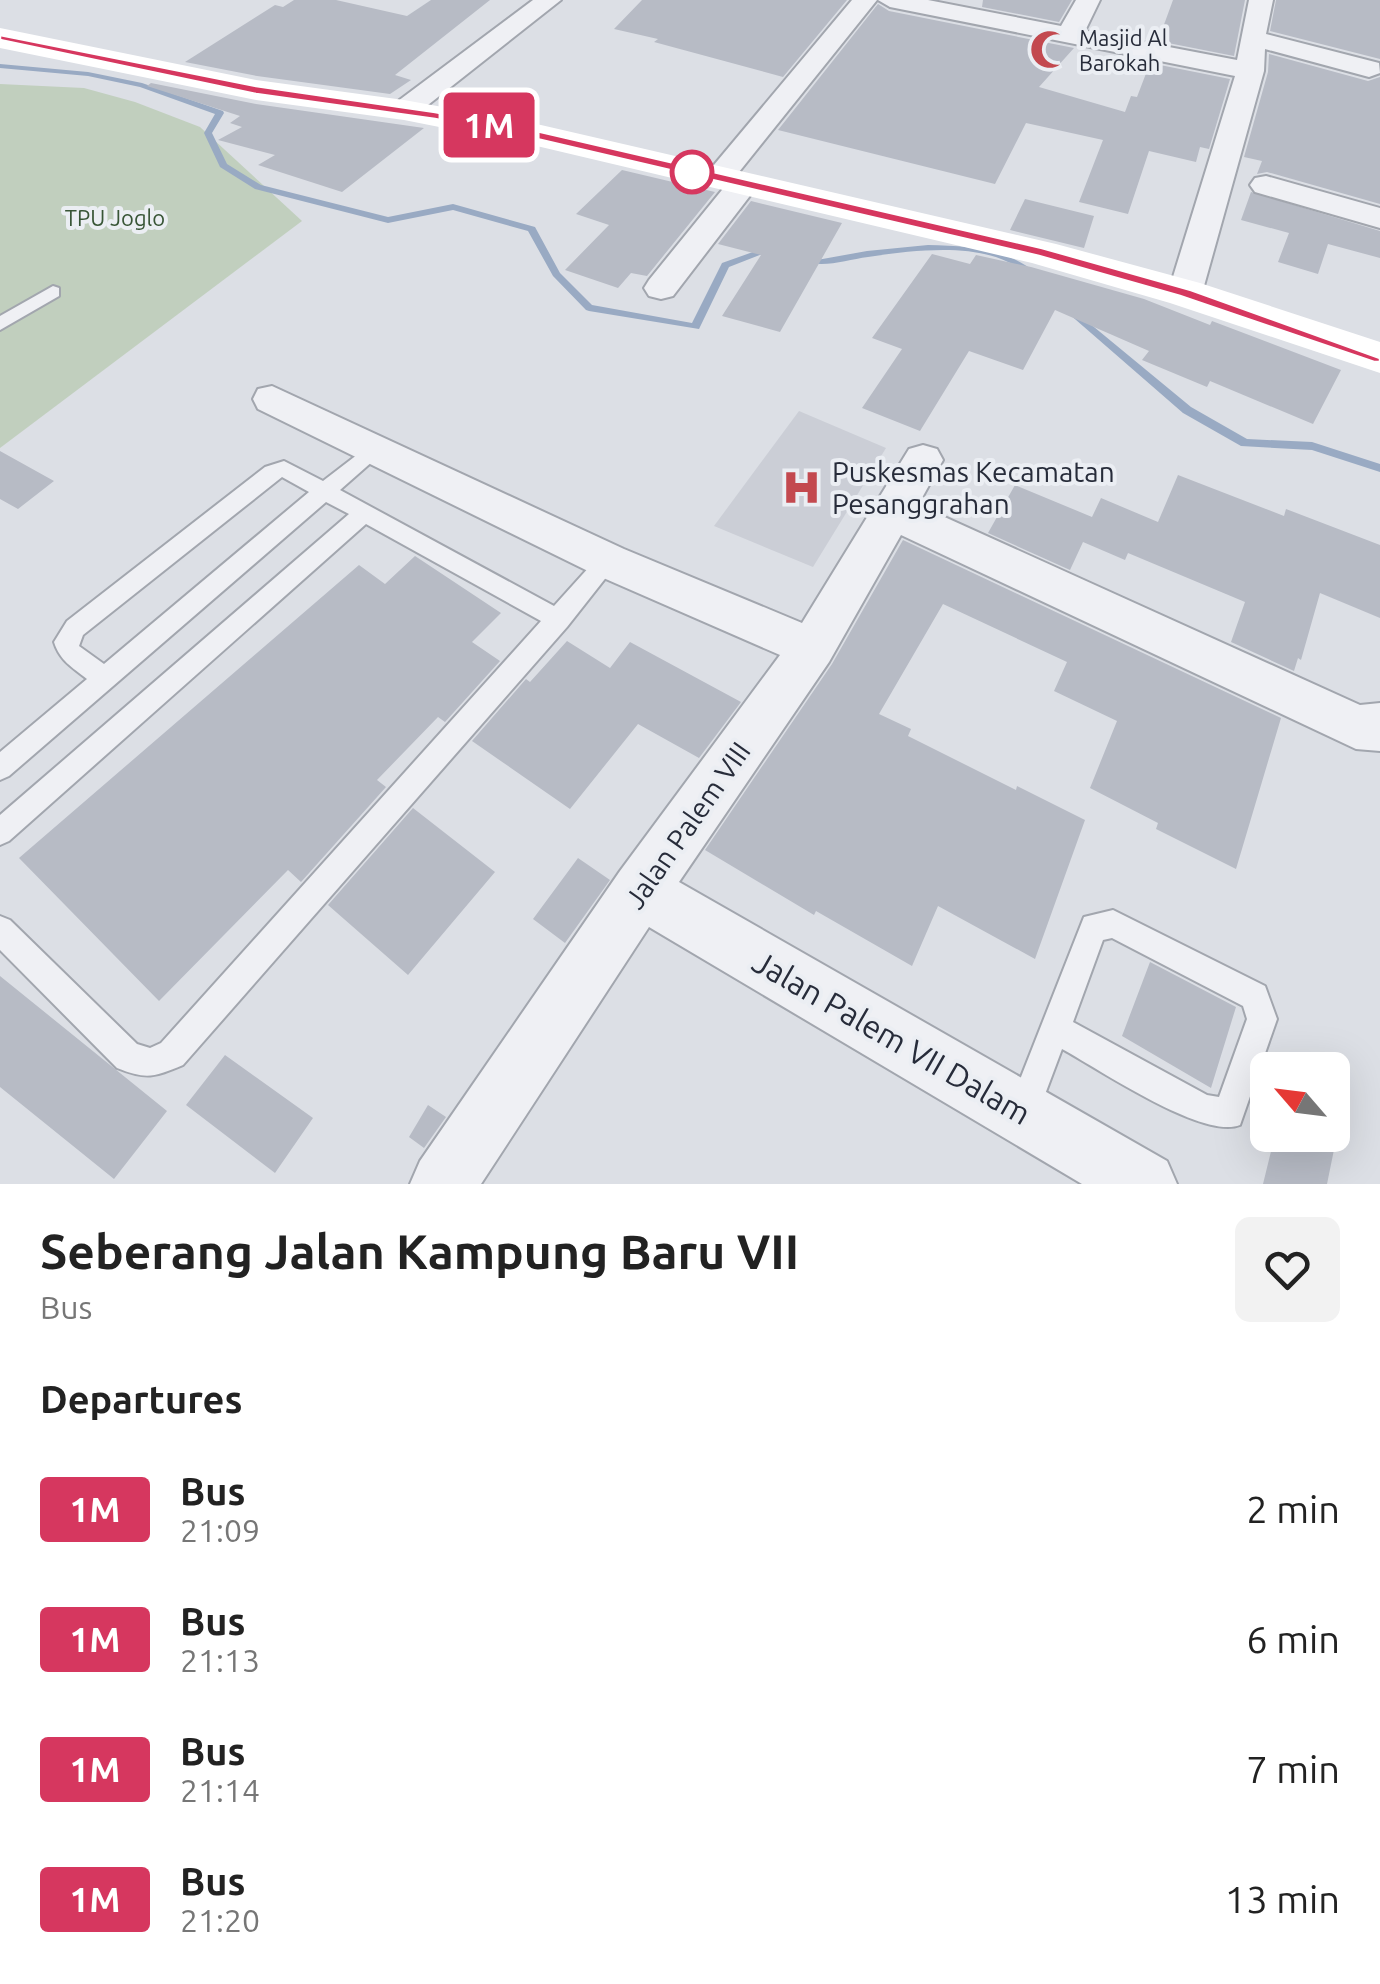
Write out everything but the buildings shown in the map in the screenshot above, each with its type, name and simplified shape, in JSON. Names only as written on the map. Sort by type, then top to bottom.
[{"type":"main road","points":[[0,38],[256,90],[404,110],[541,136],[1042,252],[1185,293],[1380,358]]},
{"type":"street","points":[[404,110],[549,0]]},
{"type":"street","points":[[661,288],[731,181],[865,0]]},
{"type":"street","points":[[890,0],[924,3],[1069,36],[1369,69]]},
{"type":"street","points":[[1069,36],[1088,0]]},
{"type":"street","points":[[1185,293],[1251,54],[1261,0]]},
{"type":"street","points":[[1266,185],[1380,218]]},
{"type":"street","points":[[272,399],[608,562],[812,648]]},
{"type":"street","name":"Jalan Palem VIII","points":[[443,1184],[640,891],[812,648],[922,460]]},
{"type":"street","points":[[892,512],[1356,727],[1376,730],[1380,726]]},
{"type":"street","name":"Jalan Palem VII Dalam","points":[[640,891],[1144,1184]]},
{"type":"lane","points":[[0,324],[53,292]]},
{"type":"lane","points":[[0,768],[375,448]]},
{"type":"lane","points":[[106,679],[69,652],[66,642],[75,628],[272,472],[292,471],[559,620]]},
{"type":"lane","points":[[0,832],[366,512]]},
{"type":"lane","points":[[0,930],[128,1057],[150,1063],[172,1054],[608,562]]},
{"type":"lane","points":[[1023,1114],[1094,928],[1102,923],[1113,924],[1255,996],[1262,1019],[1230,1114],[1203,1110],[1058,1030]]},
{"type":"shaded area","name":"Puskesmas Kecamatan Pesanggrahan","points":[[799,411],[886,448],[813,567],[714,526]]},
{"type":"green space","name":"TPU Joglo","points":[[0,84],[84,88],[200,127],[302,221],[0,448]]},
{"type":"waterway","points":[[0,66],[88,74],[142,85],[220,113],[208,133],[223,165],[258,187],[388,220],[453,207],[532,229],[556,274],[589,308],[695,327],[725,265],[770,249]]},
{"type":"waterway","points":[[804,259],[817,263],[897,250],[958,248],[1011,260],[1031,273]]},
{"type":"waterway","points":[[1071,311],[1187,410],[1245,443],[1312,446],[1380,468]]},
{"type":"bus line","name":"1M","points":[[0,38],[256,90],[466,120],[1042,252],[1185,293],[1380,358]]},
{"type":"place","name":"Masjid Al Barokah","points":[[1049,50]]},
{"type":"place","name":"Puskesmas Kecamatan Pesanggrahan","points":[[802,487]]}]
